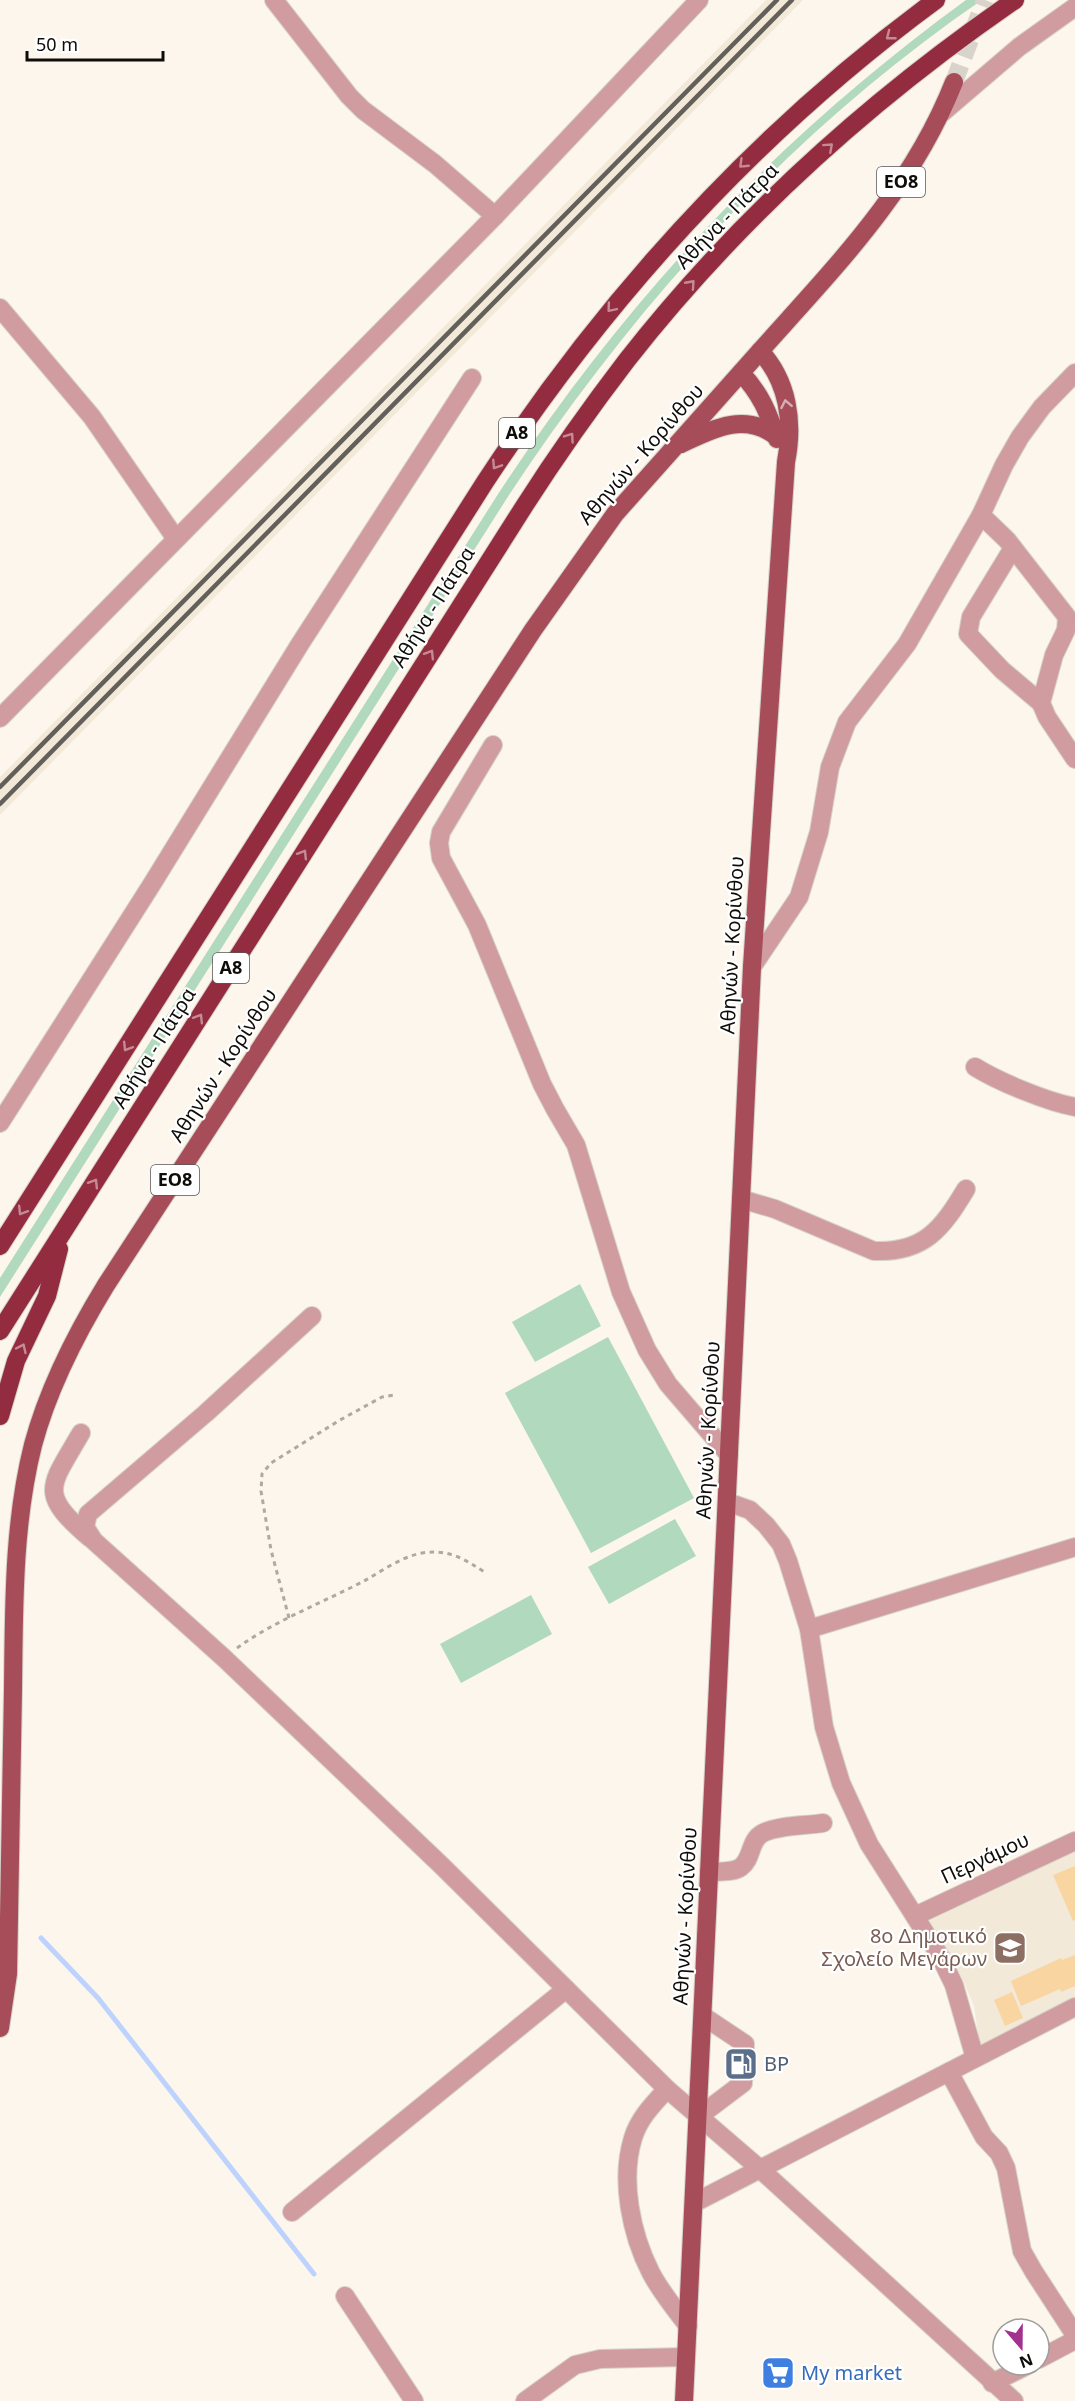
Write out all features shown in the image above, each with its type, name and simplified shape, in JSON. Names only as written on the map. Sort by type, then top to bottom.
[{"type":"highway","name":"Αθήνα - Πάτρα","points":[[2,1243],[485,482],[564,368],[651,261],[731,176],[834,81],[936,0]]},
{"type":"highway","name":"Αθήνα - Πάτρα","points":[[0,1332],[525,505],[575,431],[628,359],[717,256],[814,161],[916,73],[1015,0]]},
{"type":"highway","points":[[0,1416],[16,1361],[47,1296],[63,1232]]},
{"type":"main road","name":"Αθηνών - Κορίνθου","points":[[0,2028],[8,1974],[14,1620],[19,1524],[33,1444],[58,1377],[106,1285],[533,630],[615,514],[833,270],[882,210],[927,143],[954,82]]},
{"type":"main road","name":"Αθηνών - Κορίνθου","points":[[684,2401],[752,967],[790,430],[783,390],[777,373],[760,351]]},
{"type":"main road","name":"Αθηνών - Κορίνθου","points":[[741,373],[757,389],[786,462]]},
{"type":"main road","points":[[674,448],[702,434],[735,424],[750,423],[764,427],[776,436]]},
{"type":"street","points":[[274,0],[349,96],[363,110],[435,164],[495,216]]},
{"type":"street","points":[[0,718],[495,216],[699,0]]},
{"type":"street","points":[[942,113],[1018,47],[1075,7]]},
{"type":"street","points":[[0,308],[92,417],[176,539]]},
{"type":"street","points":[[752,967],[799,897],[819,832],[830,767],[847,722],[907,644],[981,515],[1020,437],[1042,407],[1075,373]]},
{"type":"street","points":[[0,1123],[152,884],[300,644],[472,378]]},
{"type":"street","points":[[981,515],[1013,548],[1067,617],[1066,630],[1054,655],[1041,703]]},
{"type":"street","points":[[1013,548],[971,617],[968,634],[1002,670],[1041,703],[1047,717],[1075,759]]},
{"type":"street","points":[[493,746],[441,832],[439,843],[441,858],[486,944],[542,1084],[576,1145],[621,1292],[647,1350],[668,1384],[729,1455]]},
{"type":"street","points":[[975,1067],[1029,1091],[1075,1107]]},
{"type":"street","points":[[741,1199],[775,1209],[874,1251],[885,1251],[902,1250],[914,1246],[933,1233],[951,1214],[966,1190]]},
{"type":"street","points":[[94,1541],[85,1527],[88,1514],[206,1413],[312,1316]]},
{"type":"street","points":[[81,1433],[55,1478],[53,1488],[54,1500],[74,1524],[224,1658],[442,1866],[667,2089],[760,2169],[992,2384],[1014,2401]]},
{"type":"street","points":[[727,1502],[750,1510],[781,1544],[809,1629],[824,1727],[840,1783],[869,1844],[940,1956],[954,1985],[975,2058]]},
{"type":"street","points":[[809,1629],[1075,1547]]},
{"type":"street","points":[[709,1872],[741,1867],[747,1860],[754,1840],[763,1833],[823,1823]]},
{"type":"street","name":"Περγάμου","points":[[915,1916],[1075,1841]]},
{"type":"street","points":[[292,2211],[566,1989]]},
{"type":"street","points":[[694,2203],[1075,2007]]},
{"type":"street","points":[[698,2116],[743,2083],[745,2044],[702,2016]]},
{"type":"street","points":[[949,2072],[984,2136],[999,2153],[1006,2168],[1022,2251],[1075,2335]]},
{"type":"street","points":[[667,2089],[650,2106],[633,2136],[628,2162],[627,2194],[635,2230],[650,2271],[688,2326]]},
{"type":"street","points":[[345,2296],[414,2401]]},
{"type":"street","points":[[1051,2353],[1075,2340]]},
{"type":"street","points":[[525,2401],[553,2379],[575,2366],[600,2359],[686,2357]]},
{"type":"street","points":[[992,2384],[1005,2377]]},
{"type":"street","points":[[992,2384],[1001,2401]]},
{"type":"path","points":[[289,1618],[275,1568],[265,1516],[261,1491],[262,1474],[271,1462],[340,1420],[382,1397],[395,1395]]},
{"type":"path","points":[[224,1658],[257,1634],[364,1581],[384,1568],[421,1553],[457,1554],[486,1573]]},
{"type":"shaded area","points":[[766,0],[803,0],[0,815],[0,777]]},
{"type":"shaded area","name":"8ο Δημοτικό Σχολείο Μεγάρων","points":[[1075,1849],[1075,1997],[980,2047],[974,2006],[962,1978],[929,1919]]},
{"type":"green space","points":[[966,0],[982,0],[912,51],[846,105],[782,163],[664,289],[609,355],[509,495],[0,1297],[0,1278],[500,491],[549,419],[654,286],[710,224],[832,107]]},
{"type":"green space","points":[[580,1284],[601,1326],[535,1362],[512,1322]]},
{"type":"green space","points":[[608,1337],[694,1498],[591,1553],[505,1393]]},
{"type":"green space","points":[[675,1519],[696,1556],[609,1604],[588,1567]]},
{"type":"green space","points":[[531,1595],[552,1634],[461,1683],[440,1644]]},
{"type":"building","points":[[1075,1866],[1075,1920],[1073,1921],[1053,1875]]},
{"type":"building","points":[[1075,1955],[1075,1986],[1061,1992],[1060,1989],[1021,2006],[1011,1981],[1061,1958],[1062,1960]]},
{"type":"building","points":[[1012,1992],[1023,2018],[1005,2026],[994,2000]]},
{"type":"waterway","points":[[41,1938],[98,1998],[314,2274]]},
{"type":"tunnel","points":[[954,82],[985,0]]},
{"type":"railway","points":[[0,787],[777,0]]},
{"type":"railway","points":[[0,804],[792,0]]},
{"type":"place","name":"8ο Δημοτικό Σχολείο Μεγάρων","points":[[1010,1948]]},
{"type":"place","name":"BP","points":[[741,2064]]},
{"type":"place","name":"My market","points":[[778,2373]]}]
